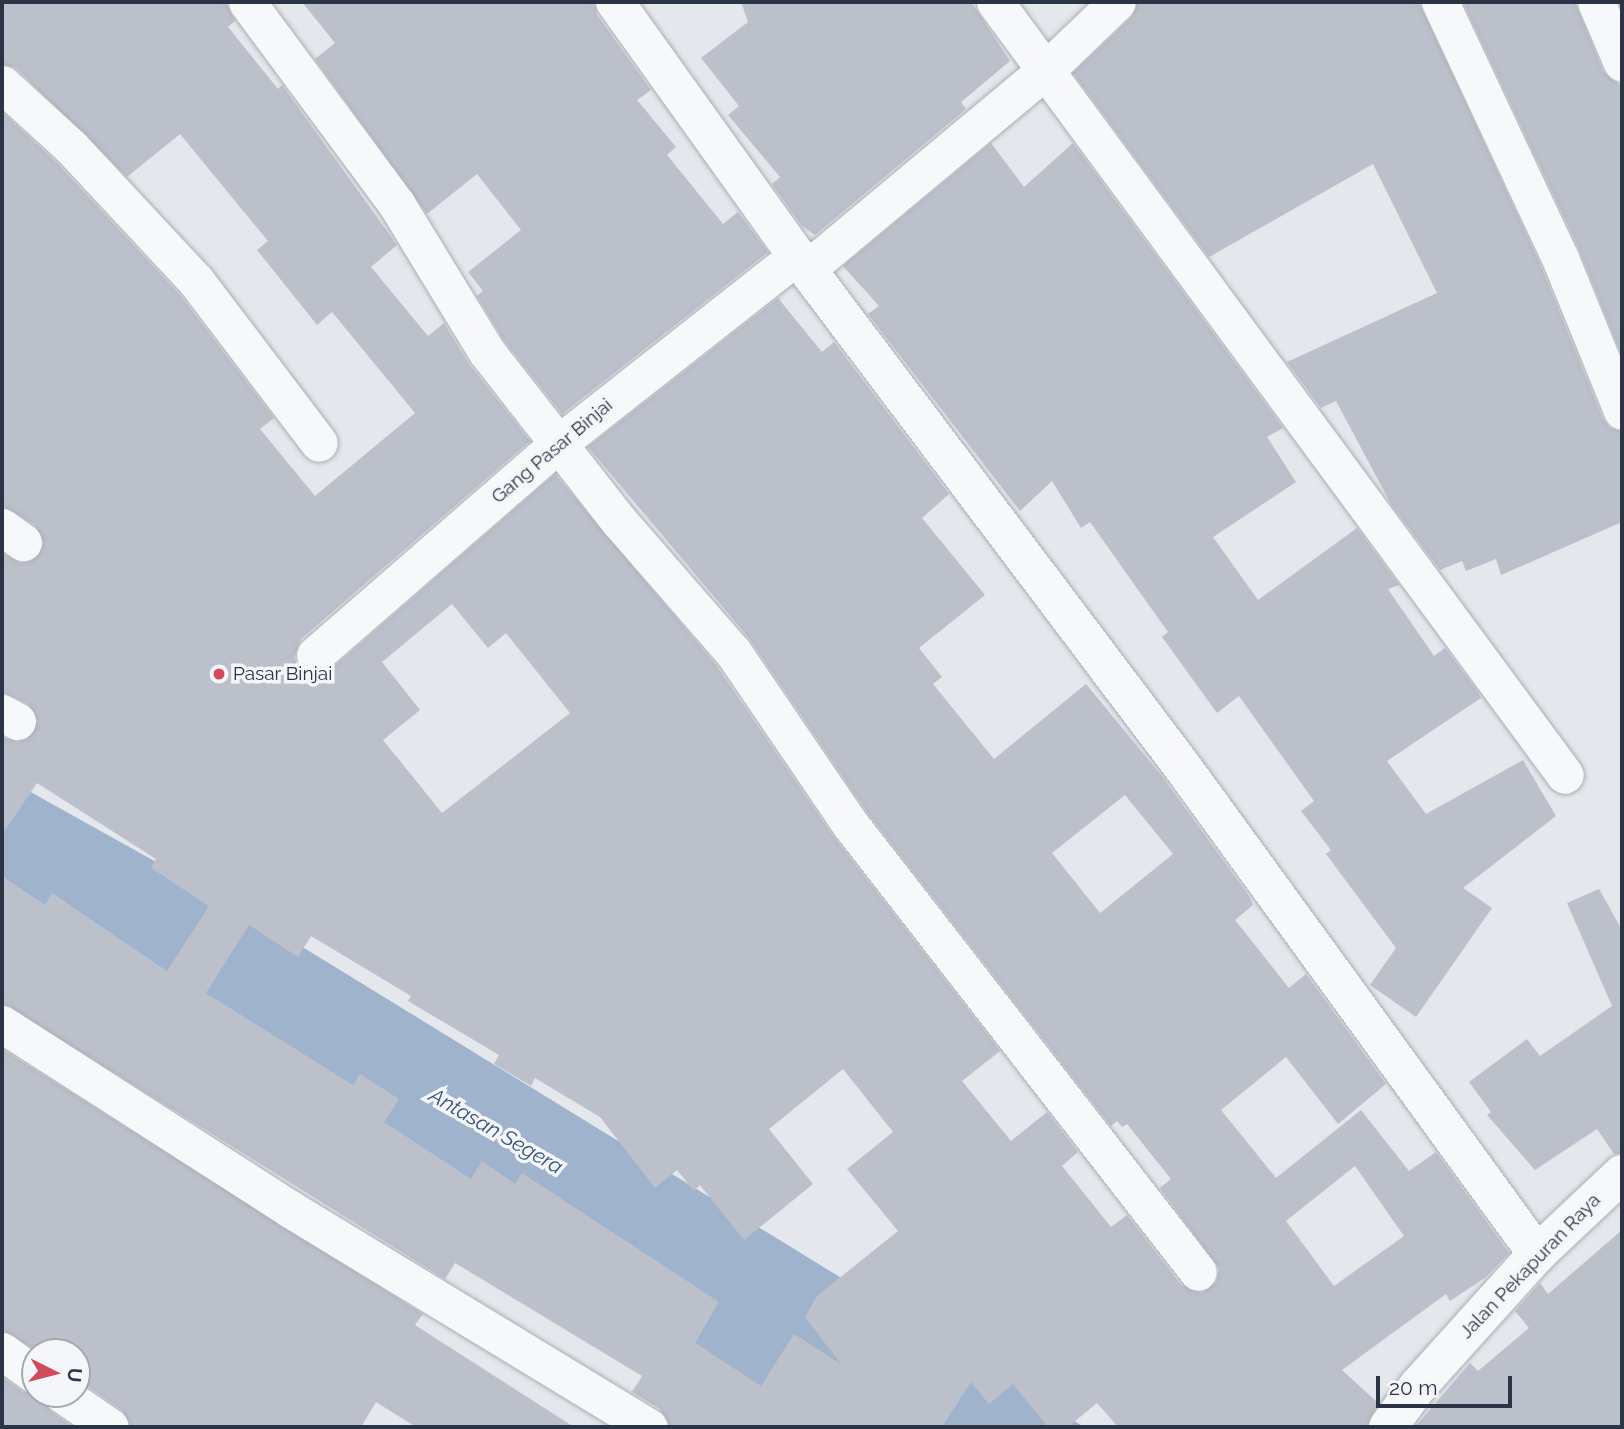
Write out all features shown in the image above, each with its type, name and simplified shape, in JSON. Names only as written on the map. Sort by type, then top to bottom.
[{"type":"street","points":[[247,2],[397,205],[486,351],[619,521],[733,652],[850,824],[1198,1272]]},
{"type":"street","points":[[615,2],[802,262],[1200,791],[1537,1254]]},
{"type":"street","points":[[995,2],[1565,775]]},
{"type":"street","name":"Gang Pasar Binjai","points":[[315,655],[559,443],[802,262],[1046,70],[1117,2]]},
{"type":"street","points":[[1440,2],[1560,258],[1622,411]]},
{"type":"street","points":[[1596,2],[1622,63]]},
{"type":"street","points":[[2,84],[71,147],[196,281],[319,443]]},
{"type":"street","points":[[2,1024],[290,1209],[649,1427]]},
{"type":"street","name":"Jalan Pekapuran Raya","points":[[1388,1427],[1418,1386],[1537,1254],[1622,1174]]},
{"type":"street","points":[[2,1351],[21,1365]]},
{"type":"street","points":[[82,1408],[110,1427]]},
{"type":"water","name":"Antasan Segera","points":[[2,776],[244,911],[1084,1427],[817,1427],[570,1270],[169,1033],[2,947]]},
{"type":"building","points":[[2,2],[226,2],[235,21],[228,27],[278,89],[282,85],[397,245],[371,267],[428,336],[444,323],[469,364],[530,441],[301,639],[294,658],[300,669],[318,676],[329,671],[555,474],[716,665],[833,836],[1000,1051],[962,1081],[1011,1141],[1047,1112],[1078,1152],[1062,1166],[1111,1227],[1127,1215],[1181,1285],[1202,1293],[1217,1281],[1219,1268],[1160,1188],[1171,1179],[1127,1124],[1122,1127],[1117,1121],[1111,1126],[867,812],[749,638],[588,447],[778,298],[822,352],[834,342],[949,494],[922,518],[985,595],[919,648],[942,677],[933,684],[994,759],[1086,684],[1161,775],[1249,896],[1253,905],[1235,920],[1289,988],[1306,974],[1386,1084],[1338,1124],[1286,1057],[1221,1110],[1276,1178],[1361,1110],[1409,1171],[1436,1152],[1509,1253],[1486,1277],[1450,1301],[1446,1294],[1342,1370],[1378,1403],[1367,1427],[1118,1427],[1097,1403],[1068,1427],[1048,1427],[1013,1384],[989,1404],[971,1382],[942,1427],[670,1427],[660,1409],[632,1392],[642,1376],[455,1263],[445,1279],[2,1003],[2,876],[45,905],[52,893],[167,971],[209,906],[151,868],[156,859],[37,783],[2,835],[2,737],[17,742],[27,739],[38,721],[27,703],[2,692],[2,553],[20,563],[31,561],[44,543],[35,525],[2,506],[2,112],[56,162],[180,295],[274,418],[260,429],[315,496],[415,413],[332,312],[317,325],[257,250],[268,241],[180,134],[127,177],[16,68],[2,64]],"holes":[[[452,604],[488,648],[506,633],[570,713],[442,813],[383,740],[420,710],[382,662]],[[1125,795],[1173,854],[1100,913],[1052,853]],[[249,925],[298,957],[311,936],[411,996],[408,1001],[499,1055],[494,1064],[531,1086],[535,1078],[600,1117],[655,1188],[677,1170],[694,1191],[700,1185],[744,1240],[813,1184],[769,1129],[843,1069],[893,1132],[847,1169],[898,1231],[817,1296],[805,1317],[841,1364],[794,1334],[761,1386],[695,1343],[719,1302],[522,1173],[515,1184],[482,1161],[471,1179],[384,1122],[399,1099],[360,1074],[353,1085],[206,993]],[[1355,1166],[1404,1236],[1334,1286],[1286,1221]]]},
{"type":"building","points":[[302,2],[594,2],[597,15],[651,90],[637,100],[676,147],[667,155],[723,224],[738,212],[768,252],[562,414],[503,339],[477,296],[483,291],[468,272],[521,230],[477,174],[427,214],[315,59],[335,43]]},
{"type":"building","points":[[741,2],[971,2],[1010,61],[961,102],[966,109],[815,235],[802,226],[772,184],[780,177],[728,115],[739,106],[701,58],[748,22]]},
{"type":"building","points":[[1137,2],[1419,2],[1541,266],[1603,419],[1610,428],[1622,431],[1622,522],[1501,575],[1496,559],[1466,571],[1462,561],[1440,570],[1391,504],[1336,401],[1321,408],[1287,362],[1437,293],[1373,164],[1209,257],[1073,73],[1132,17]]},
{"type":"building","points":[[1463,2],[1575,2],[1603,71],[1622,87],[1622,356],[1579,249]]},
{"type":"building","points":[[991,143],[1024,187],[1073,143],[1283,428],[1267,437],[1296,482],[1213,537],[1258,600],[1357,528],[1399,585],[1388,589],[1434,656],[1445,648],[1478,692],[1481,698],[1387,761],[1426,814],[1523,760],[1556,816],[1463,888],[1492,908],[1416,1017],[1370,985],[1396,948],[1326,854],[1331,850],[1301,811],[1314,801],[1239,696],[1217,713],[1162,637],[1168,632],[1090,522],[1081,528],[1052,481],[1020,511],[868,314],[879,306],[843,266]]},
{"type":"building","points":[[1599,889],[1622,930],[1622,1153],[1614,1154],[1597,1129],[1535,1170],[1487,1115],[1491,1112],[1469,1082],[1527,1039],[1540,1056],[1612,1006],[1567,903]]},
{"type":"building","points":[[2,1049],[423,1314],[415,1325],[574,1427],[416,1427],[376,1402],[361,1427],[131,1427],[122,1410],[91,1389],[91,1338],[21,1338],[21,1341],[2,1330]]},
{"type":"building","points":[[1622,1230],[1622,1427],[1415,1427],[1470,1363],[1478,1371],[1529,1328],[1515,1311],[1540,1283],[1548,1294]]},
{"type":"building","points":[[2,1377],[21,1391],[21,1408],[48,1408],[73,1427],[2,1427]]},
{"type":"place","name":"Pasar Binjai","points":[[219,674]]}]
